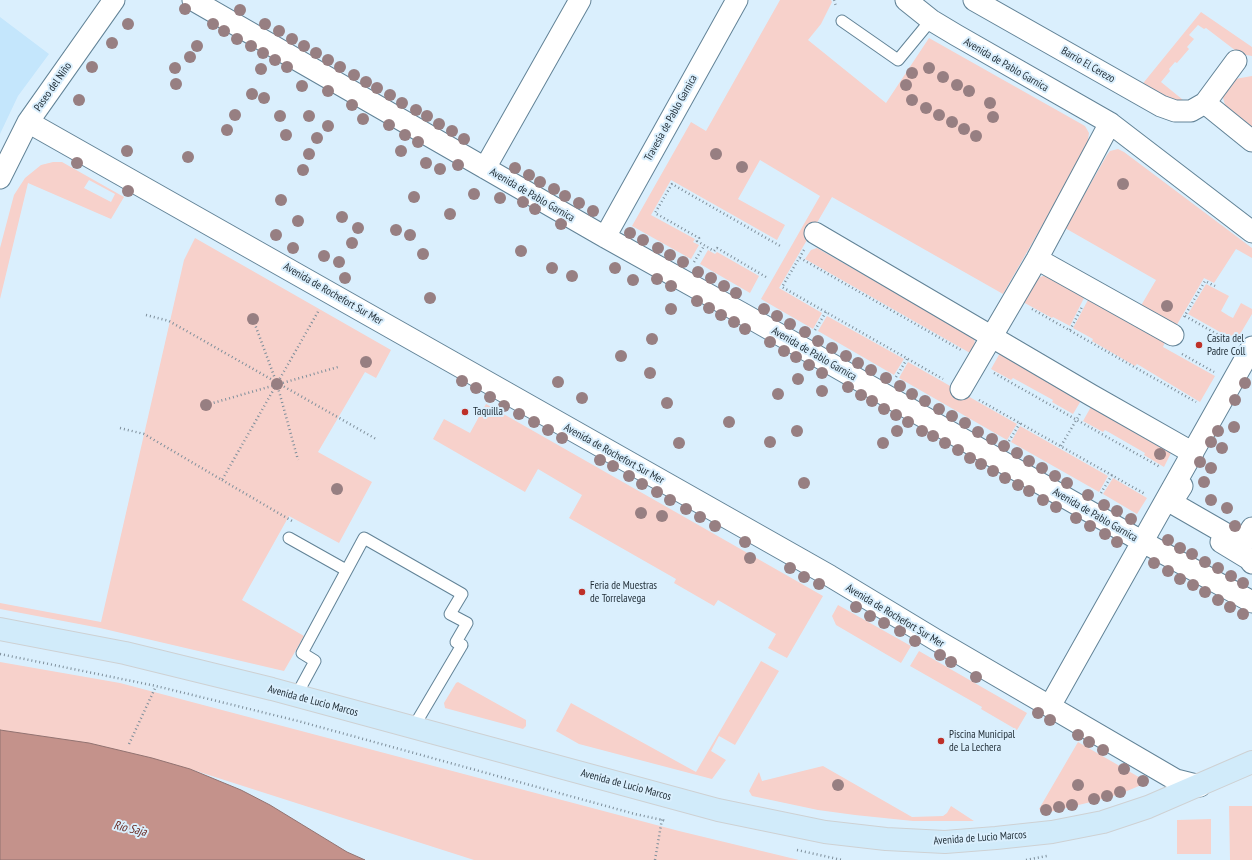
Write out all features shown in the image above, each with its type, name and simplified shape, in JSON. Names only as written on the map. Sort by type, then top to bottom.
[{"type":"main road","name":"Avenida de Lucio Marcos","points":[[0,629],[125,653],[296,696],[718,810],[825,832],[886,839],[945,842],[1052,832],[1103,822],[1148,807],[1200,786],[1252,762]]},
{"type":"street","name":"Paseo del Niño","points":[[0,178],[28,122],[114,0]]},
{"type":"street","name":"Avenida de Pablo Garnica","points":[[193,0],[605,237],[1143,542],[1252,602]]},
{"type":"street","name":"Avenida de Pablo Garnica","points":[[485,168],[580,0]]},
{"type":"street","name":"Travesía de Pablo Garnica","points":[[605,237],[738,0]]},
{"type":"street","name":"Avenida de Pablo Garnica","points":[[906,0],[931,20],[1047,88],[1110,122],[1252,232]]},
{"type":"street","name":"Barrio El Cerezo","points":[[974,0],[1161,106],[1175,111],[1191,111],[1205,103]]},
{"type":"street","points":[[1236,60],[1205,103],[1252,141]]},
{"type":"street","name":"Avenida de Rochefort Sur Mer","points":[[28,122],[830,576],[936,640],[1176,780],[1200,786]]},
{"type":"street","points":[[961,390],[1037,259],[1110,122]]},
{"type":"street","points":[[815,233],[1091,395],[1194,453]]},
{"type":"street","points":[[1037,259],[1173,335]]},
{"type":"street","name":"Avenida de Pablo Garnica","points":[[1050,706],[1127,568],[1251,354]]},
{"type":"street","points":[[1251,354],[1173,502],[1174,504],[1240,542],[1244,542],[1252,528]]},
{"type":"street","points":[[1162,508],[1251,558]]},
{"type":"lane","points":[[842,22],[898,60],[931,20]]},
{"type":"lane","points":[[290,538],[346,570]]},
{"type":"lane","points":[[296,696],[316,660],[302,653],[364,538],[462,594],[450,614],[467,623],[456,642],[462,645],[413,728]]},
{"type":"path","points":[[766,277],[717,248],[714,251],[697,241],[699,238],[655,213],[672,184],[782,247]]},
{"type":"path","points":[[800,258],[1076,420],[1180,478]]},
{"type":"path","points":[[222,480],[329,292]]},
{"type":"path","points":[[1014,298],[1216,413]]},
{"type":"path","points":[[146,315],[169,321],[276,384],[376,440]]},
{"type":"path","points":[[1185,316],[1251,354]]},
{"type":"path","points":[[253,319],[276,384],[298,460]]},
{"type":"path","points":[[206,404],[338,367]]},
{"type":"path","points":[[1060,446],[1091,395]]},
{"type":"path","points":[[120,428],[144,434],[294,522]]},
{"type":"path","points":[[0,654],[156,686],[298,721],[635,814],[669,821]]},
{"type":"path","points":[[129,744],[156,686]]},
{"type":"path","points":[[655,860],[662,819]]},
{"type":"path","points":[[791,849],[842,860]]},
{"type":"shaded area","points":[[780,0],[831,0],[832,2],[821,24],[808,40],[886,103],[929,38],[1085,126],[1089,133],[1087,147],[1003,294],[832,197],[779,288],[822,313],[813,329],[761,299],[820,196],[760,160],[738,199],[785,225],[777,240],[671,180],[651,215],[695,239],[693,242],[699,245],[691,259],[632,226],[691,122],[706,131]]},
{"type":"shaded area","points":[[1201,12],[1252,47],[1252,56],[1240,54],[1206,28],[1204,29],[1198,25],[1189,35],[1194,39],[1187,47],[1189,49],[1177,63],[1175,62],[1169,69],[1170,71],[1161,82],[1188,104],[1140,87]]},
{"type":"shaded area","points":[[0,17],[49,54],[18,96],[0,134]]},
{"type":"shaded area","points":[[1252,76],[1252,131],[1225,105],[1222,94],[1235,79]]},
{"type":"shaded area","points":[[1118,149],[1252,248],[1252,258],[1236,249],[1214,283],[1204,278],[1175,328],[1139,309],[1156,280],[1065,228],[1107,155],[1110,151]]},
{"type":"shaded area","points":[[53,162],[62,162],[124,197],[111,219],[28,183],[0,299],[0,248],[14,195],[25,178],[41,165]],"holes":[[[89,180],[115,194],[111,202],[84,188]]]},
{"type":"shaded area","points":[[195,238],[391,350],[376,378],[365,372],[318,452],[372,482],[339,543],[289,516],[242,600],[304,636],[284,671],[100,628],[0,609],[0,603],[101,622],[184,260]]},
{"type":"shaded area","points":[[817,248],[974,338],[975,344],[970,353],[805,259],[811,250]]},
{"type":"shaded area","points":[[708,250],[715,254],[717,252],[759,276],[750,293],[700,264]]},
{"type":"shaded area","points":[[1047,276],[1085,296],[1070,326],[1023,302],[1038,278]]},
{"type":"shaded area","points":[[1206,284],[1229,296],[1221,311],[1229,316],[1233,318],[1241,303],[1252,309],[1252,314],[1236,341],[1188,314]]},
{"type":"shaded area","points":[[1089,298],[1165,342],[1163,347],[1215,376],[1200,402],[1137,364],[1135,366],[1092,341],[1093,339],[1073,328]]},
{"type":"shaded area","points":[[827,316],[904,359],[894,375],[818,331]]},
{"type":"shaded area","points":[[1000,353],[1082,399],[1073,414],[1052,402],[1053,400],[1013,378],[1011,380],[991,369]]},
{"type":"shaded area","points":[[908,362],[1017,424],[1007,440],[899,378]]},
{"type":"shaded area","points":[[486,404],[823,596],[787,658],[768,648],[776,634],[718,600],[714,606],[674,583],[676,579],[569,518],[582,495],[538,469],[525,492],[433,439],[444,419],[470,433]]},
{"type":"shaded area","points":[[1092,405],[1172,451],[1164,467],[1144,455],[1145,453],[1105,430],[1103,432],[1083,421]]},
{"type":"shaded area","points":[[1020,426],[1108,476],[1099,492],[1011,442]]},
{"type":"shaded area","points":[[1113,478],[1147,498],[1137,514],[1103,494]]},
{"type":"shaded area","points":[[838,605],[911,646],[901,663],[836,625],[832,616]]},
{"type":"shaded area","points":[[919,651],[1027,713],[1017,730],[981,709],[982,707],[910,666]]},
{"type":"shaded area","points":[[761,661],[779,671],[735,745],[719,736],[711,751],[726,760],[712,779],[579,744],[556,731],[571,703],[696,772]]},
{"type":"shaded area","points":[[0,662],[120,683],[679,831],[799,860],[474,860],[190,769],[0,747]]},
{"type":"shaded area","points":[[458,682],[526,720],[526,726],[523,729],[445,708],[444,703]]},
{"type":"shaded area","points":[[1078,742],[1144,780],[1146,783],[1120,794],[1045,813],[1039,809]]},
{"type":"shaded area","points":[[823,766],[912,817],[943,816],[947,813],[951,806],[974,821],[913,821],[855,815],[818,810],[752,796],[749,791],[759,772],[762,781]]},
{"type":"shaded area","points":[[1229,806],[1252,806],[1252,860],[1230,860]]},
{"type":"shaded area","points":[[1211,819],[1211,854],[1177,854],[1177,820]]},
{"type":"water","name":"Río Saja","points":[[0,730],[89,743],[190,769],[241,790],[270,805],[347,852],[365,860],[0,860]]},
{"type":"place","name":"Casita del Padre Coll","points":[[1199,345]]},
{"type":"place","name":"Taquilla","points":[[465,412]]},
{"type":"place","name":"Feria de Muestras de Torrelavega","points":[[582,592]]},
{"type":"place","name":"Piscina Municipal de La Lechera","points":[[941,741]]}]
